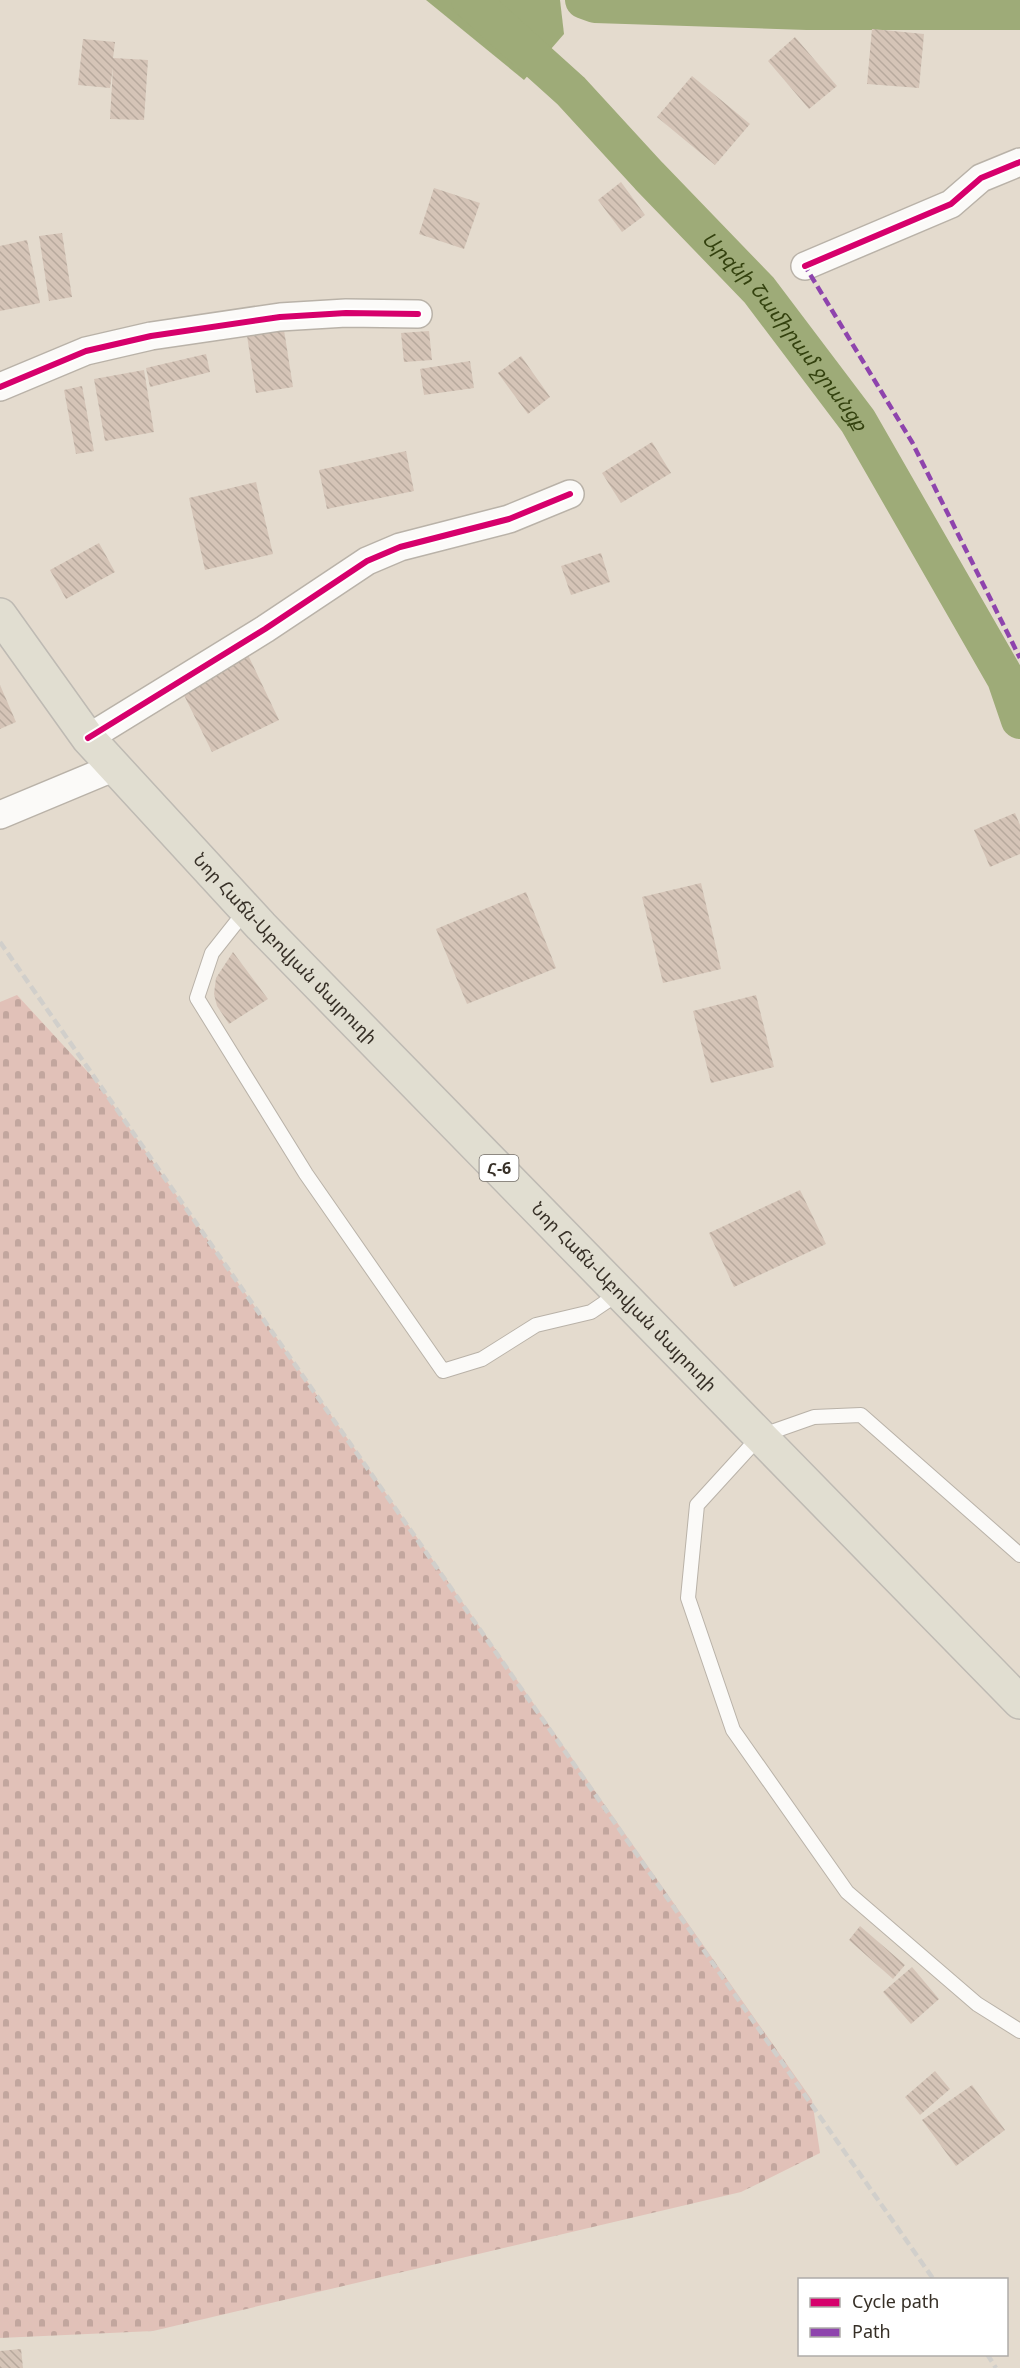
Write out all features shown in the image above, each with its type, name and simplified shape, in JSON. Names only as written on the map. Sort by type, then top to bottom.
[{"type":"main road","name":"Նոր Հաճն-Աբովյան մայրուղի","points":[[0,615],[88,738],[246,910],[1020,1702]]},
{"type":"street","points":[[805,266],[951,204],[981,178],[1020,162]]},
{"type":"street","points":[[0,387],[86,351],[151,336],[280,317],[346,313],[418,314]]},
{"type":"street","points":[[88,738],[265,629],[367,561],[400,547],[509,519],[570,495]]},
{"type":"street","points":[[0,815],[115,767]]},
{"type":"lane","points":[[246,910],[212,953],[197,998],[306,1174],[443,1371],[482,1359],[536,1325],[591,1312],[620,1292]]},
{"type":"lane","points":[[1020,1555],[861,1415],[814,1417],[760,1436],[697,1505],[688,1598],[733,1730],[847,1892],[976,2004],[1020,2031]]},
{"type":"green space","points":[[17,995],[97,1082],[812,2100],[820,2153],[741,2192],[153,2331],[0,2338],[0,1002]]},
{"type":"shaded area","points":[[426,0],[560,0],[564,34],[524,80]]},
{"type":"building","points":[[872,29],[924,34],[919,88],[867,84]]},
{"type":"building","points":[[795,37],[837,86],[809,109],[768,61]]},
{"type":"building","points":[[83,39],[115,42],[113,58],[148,60],[144,120],[110,119],[113,67],[110,88],[78,85]]},
{"type":"building","points":[[692,76],[750,124],[715,165],[657,117]]},
{"type":"building","points":[[621,182],[645,215],[622,232],[598,200]]},
{"type":"building","points":[[434,188],[480,203],[464,249],[419,234]]},
{"type":"building","points":[[62,233],[72,297],[49,301],[39,236]]},
{"type":"building","points":[[27,240],[40,303],[0,311],[0,246]]},
{"type":"building","points":[[284,330],[293,387],[256,393],[247,336]]},
{"type":"building","points":[[429,331],[432,360],[404,362],[401,333]]},
{"type":"building","points":[[206,354],[210,372],[150,387],[146,368]]},
{"type":"building","points":[[521,356],[550,397],[528,414],[498,373]]},
{"type":"building","points":[[470,361],[474,388],[424,395],[420,369]]},
{"type":"building","points":[[144,370],[154,432],[105,441],[94,379]]},
{"type":"building","points":[[82,386],[94,451],[76,454],[64,390]]},
{"type":"building","points":[[652,442],[671,473],[621,503],[602,473]]},
{"type":"building","points":[[406,451],[414,491],[327,509],[319,470]]},
{"type":"building","points":[[256,482],[273,554],[205,570],[189,498]]},
{"type":"building","points":[[99,543],[115,572],[66,599],[50,570]]},
{"type":"building","points":[[601,553],[610,582],[571,595],[561,566]]},
{"type":"building","points":[[248,655],[279,720],[212,752],[180,687]]},
{"type":"building","points":[[0,685],[16,722],[0,729]]},
{"type":"building","points":[[1015,813],[1020,825],[1020,854],[990,867],[974,830]]},
{"type":"building","points":[[701,883],[721,969],[663,983],[642,897]]},
{"type":"building","points":[[526,892],[556,968],[467,1004],[436,929]]},
{"type":"building","points":[[233,952],[268,999],[229,1024],[217,1006],[214,994],[216,978]]},
{"type":"building","points":[[756,995],[774,1067],[711,1083],[693,1011]]},
{"type":"building","points":[[800,1190],[826,1244],[734,1287],[709,1233]]},
{"type":"building","points":[[860,1926],[905,1965],[893,1979],[849,1940]]},
{"type":"building","points":[[912,1967],[939,1999],[911,2024],[883,1992]]},
{"type":"building","points":[[935,2071],[950,2089],[920,2115],[905,2097]]},
{"type":"building","points":[[972,2085],[1005,2130],[956,2166],[922,2120]]},
{"type":"building","points":[[21,2349],[23,2368],[0,2368],[0,2351]]},
{"type":"waterway","name":"Արզնի Շամիրամ ջրանցք","points":[[470,0],[571,91],[759,290],[858,421],[1006,679],[1020,720]]},
{"type":"waterway","points":[[584,0],[595,4],[807,11],[1020,11]]},
{"type":"railway","points":[[0,942],[933,2278]]},
{"type":"railway","points":[[988,2356],[996,2368]]},
{"type":"marked path","points":[[808,265],[805,266],[912,442],[1020,658]]},
{"type":"cycle path","points":[[805,266],[951,204],[981,178],[1020,162]]},
{"type":"cycle path","points":[[0,387],[86,351],[151,336],[280,317],[346,313],[418,314]]},
{"type":"cycle path","points":[[88,738],[265,629],[367,561],[400,547],[509,519],[570,494]]}]
